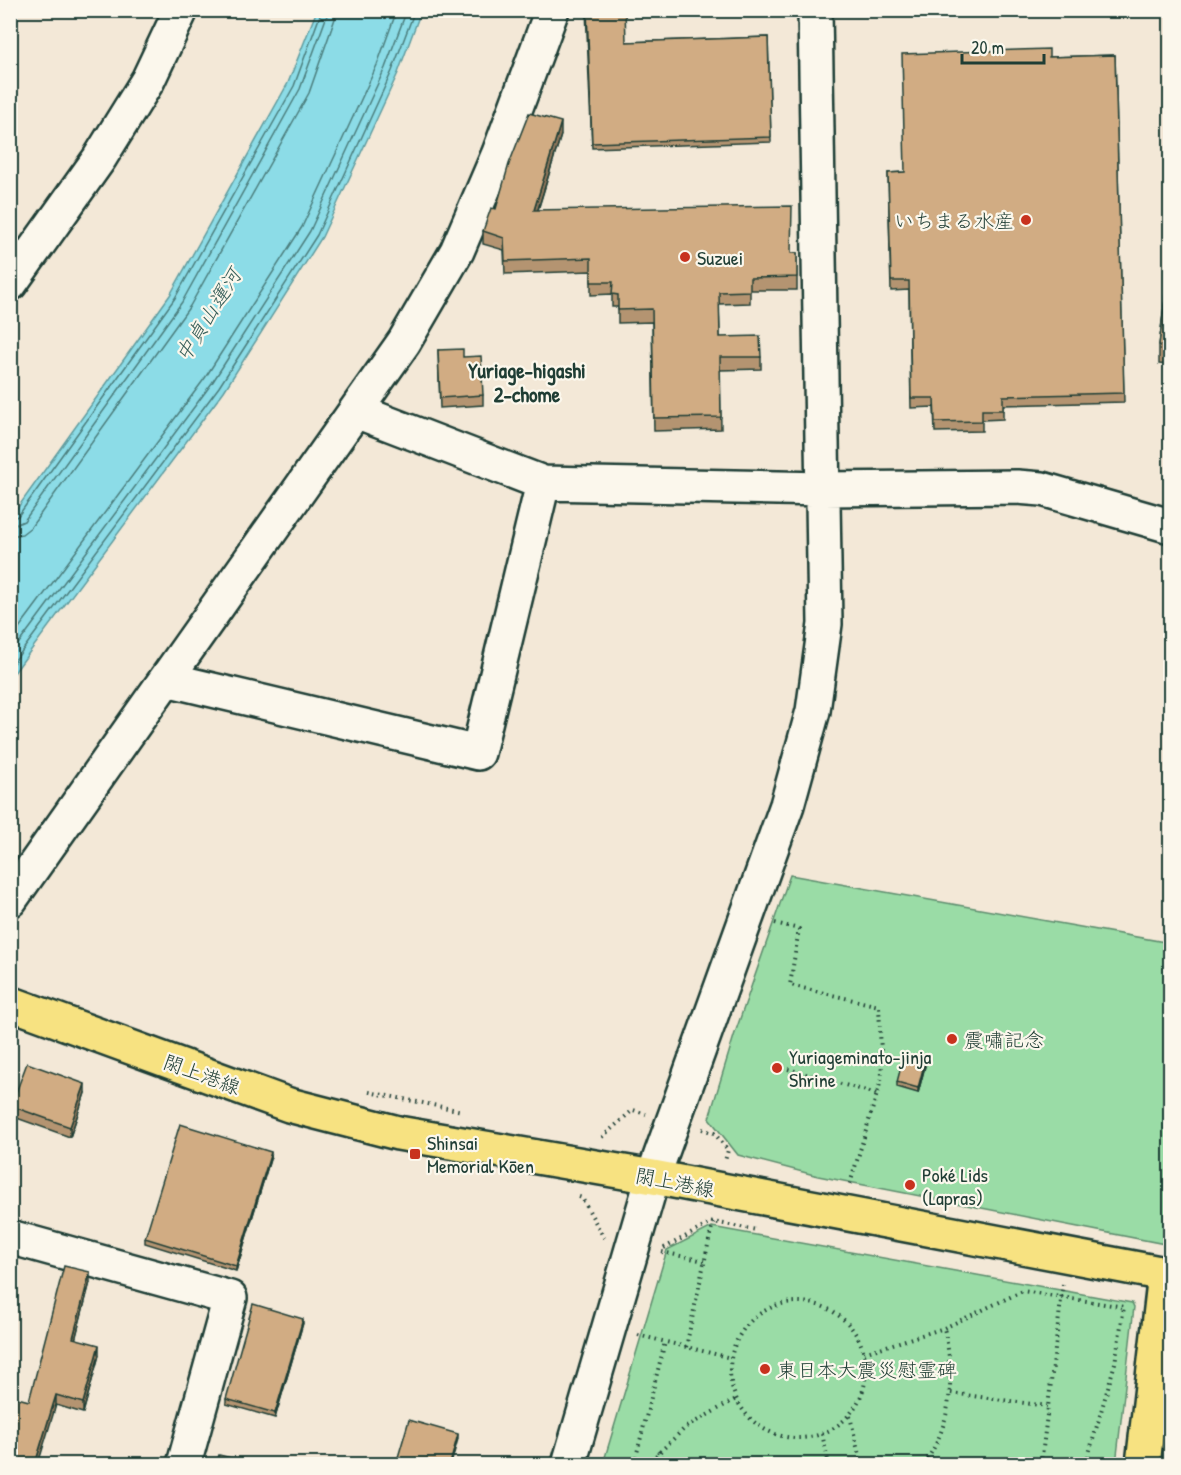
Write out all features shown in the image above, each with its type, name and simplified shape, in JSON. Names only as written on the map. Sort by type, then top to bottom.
[{"type":"main road","name":"閖上港線","points":[[10,1003],[289,1106],[398,1133],[653,1177],[1168,1275],[1143,1464]]},
{"type":"street","points":[[10,284],[99,159],[148,80],[181,10]]},
{"type":"street","points":[[10,900],[404,342],[457,251],[499,153],[552,10]]},
{"type":"street","points":[[569,1464],[653,1177],[787,805],[813,711],[825,624],[815,10]]},
{"type":"street","points":[[356,411],[543,483],[824,489],[1042,489],[1170,526]]},
{"type":"street","points":[[166,679],[478,753],[543,483]]},
{"type":"street","points":[[10,1237],[230,1298],[184,1464]]},
{"type":"path","points":[[768,922],[799,929],[790,985],[879,1006],[882,1077],[849,1185]]},
{"type":"path","points":[[788,1070],[878,1094]]},
{"type":"path","points":[[357,1089],[466,1112]]},
{"type":"path","points":[[596,1137],[603,1138],[633,1110],[650,1115]]},
{"type":"path","points":[[696,1128],[714,1133],[729,1150],[723,1165]]},
{"type":"path","points":[[686,1347],[715,1213]]},
{"type":"path","points":[[704,1261],[658,1251],[713,1222],[759,1231]]},
{"type":"path","points":[[1052,1282],[1075,1287]]},
{"type":"path","points":[[1041,1464],[1063,1284]]},
{"type":"path","points":[[864,1353],[944,1328],[1023,1291],[1124,1307],[1114,1363],[1086,1464]]},
{"type":"path","points":[[808,1302],[828,1308],[845,1320],[858,1337],[864,1353],[866,1377],[861,1397],[850,1415],[822,1434],[802,1438],[772,1433],[747,1416],[736,1399],[730,1379],[731,1358],[738,1338],[750,1322],[767,1309],[787,1303],[808,1302]]},
{"type":"path","points":[[924,1464],[939,1439],[951,1393],[952,1376],[944,1328]]},
{"type":"path","points":[[634,1334],[731,1358]]},
{"type":"path","points":[[636,1457],[665,1342]]},
{"type":"path","points":[[951,1393],[1047,1406]]},
{"type":"path","points":[[647,1464],[658,1451],[707,1413],[736,1399]]},
{"type":"path","points":[[850,1415],[861,1464]]},
{"type":"path","points":[[822,1434],[829,1464]]},
{"type":"path","points":[[658,1451],[667,1464]]},
{"type":"green space","points":[[790,875],[1170,943],[1170,1245],[818,1176],[738,1155],[709,1118],[734,1036]]},
{"type":"green space","points":[[712,1227],[1132,1303],[1134,1307],[1116,1464],[603,1464],[667,1250]]},
{"type":"water","name":"中貞山運河","points":[[317,10],[421,11],[398,73],[322,237],[224,391],[11,677],[11,517],[170,295],[288,83]]},
{"type":"building","points":[[587,10],[625,10],[626,42],[768,37],[771,137],[592,143]]},
{"type":"building","points":[[1049,49],[1049,57],[1115,55],[1124,393],[1003,396],[1003,410],[982,410],[982,421],[935,422],[934,398],[911,398],[909,281],[891,281],[888,173],[905,172],[902,54]]},
{"type":"building","points":[[529,113],[561,122],[534,210],[792,206],[791,253],[797,253],[797,277],[750,278],[750,291],[719,292],[720,337],[760,336],[761,357],[720,357],[721,417],[654,418],[652,309],[618,310],[618,295],[612,294],[613,282],[591,282],[591,258],[505,261],[504,238],[483,231],[491,208],[496,209],[509,164]]},
{"type":"building","points":[[1170,261],[1170,347],[1159,345]]},
{"type":"building","points":[[463,349],[463,357],[481,356],[483,395],[440,398],[438,350]]},
{"type":"building","points":[[904,1055],[925,1061],[918,1088],[897,1082]]},
{"type":"building","points":[[27,1063],[85,1084],[70,1127],[11,1106]]},
{"type":"building","points":[[180,1124],[271,1152],[236,1266],[145,1238]]},
{"type":"building","points":[[64,1266],[90,1272],[73,1338],[99,1345],[83,1403],[56,1395],[35,1464],[10,1464],[10,1396],[29,1401]]},
{"type":"building","points":[[253,1304],[303,1319],[275,1413],[226,1399]]},
{"type":"building","points":[[409,1420],[458,1434],[450,1464],[396,1464]]},
{"type":"building","points":[[219,1455],[256,1464],[216,1464]]},
{"type":"place","name":"いちまる水産","points":[[1026,220]]},
{"type":"place","name":"Suzuei","points":[[685,257]]},
{"type":"place","name":"震嘯記念","points":[[952,1039]]},
{"type":"place","name":"Yuriageminato-jinja Shrine","points":[[777,1068]]},
{"type":"place","name":"Shinsai Memorial Kōen","points":[[415,1154]]},
{"type":"place","name":"Poké Lids (Lapras)","points":[[910,1185]]},
{"type":"place","name":"東日本大震災慰霊碑","points":[[765,1369]]},
{"type":"district","name":"Yuriage-higashi 2-chome","points":[[527,382]]}]
